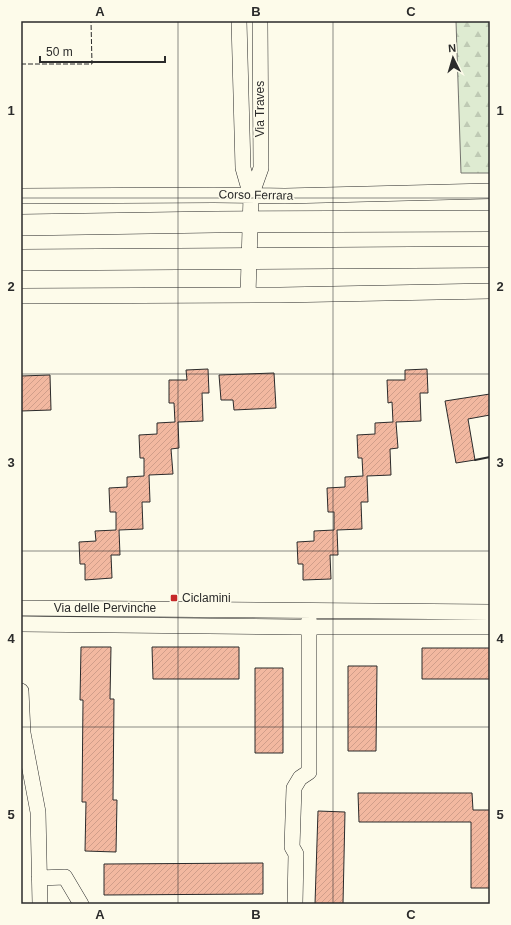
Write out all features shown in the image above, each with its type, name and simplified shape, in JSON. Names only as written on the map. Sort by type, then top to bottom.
[{"type":"main road","points":[[21,225],[490,221]]},
{"type":"main road","points":[[21,260],[490,257]]},
{"type":"street","name":"Via Traves","points":[[239,21],[243,168],[251,196],[248,295]]},
{"type":"street","name":"Via Traves","points":[[251,196],[261,168],[260,21]]},
{"type":"street","name":"Corso Ferrara","points":[[21,196],[285,196],[490,191]]},
{"type":"street","points":[[21,296],[248,295],[490,291]]},
{"type":"street","name":"Via delle Pervinche","points":[[21,608],[490,612]]},
{"type":"street","points":[[295,904],[296,854],[292,847],[294,788],[300,778],[309,772],[309,610]]},
{"type":"street","name":"Via delle Pervinche","points":[[21,624],[490,627]]},
{"type":"street","points":[[21,691],[23,733],[38,812],[40,904]]},
{"type":"street","points":[[39,878],[65,877],[81,904]]},
{"type":"green space","points":[[456,21],[490,21],[490,173],[461,173]]},
{"type":"building","points":[[208,369],[209,393],[202,393],[203,421],[178,422],[179,448],[171,449],[173,474],[149,475],[150,502],[142,502],[143,529],[119,530],[120,555],[111,555],[112,578],[85,580],[85,564],[80,564],[79,542],[96,541],[95,531],[116,530],[116,512],[110,512],[109,488],[127,487],[127,477],[144,476],[144,458],[140,458],[139,435],[157,434],[157,423],[175,422],[174,403],[169,403],[169,380],[187,380],[186,370]]},
{"type":"building","points":[[427,369],[428,393],[420,393],[421,421],[396,422],[398,448],[390,449],[391,475],[367,476],[368,502],[361,502],[362,529],[337,530],[338,555],[330,555],[331,579],[303,580],[303,564],[298,564],[297,542],[314,541],[314,531],[334,530],[334,512],[328,512],[327,488],[345,487],[345,477],[363,476],[362,458],[358,458],[357,435],[375,434],[375,423],[393,422],[392,402],[388,403],[387,380],[405,380],[405,370]]},
{"type":"building","points":[[274,373],[276,408],[234,410],[233,400],[221,400],[219,375]]},
{"type":"building","points":[[50,375],[51,410],[21,411],[21,376]]},
{"type":"building","points":[[490,394],[490,415],[468,419],[475,460],[456,463],[445,401]]},
{"type":"building","points":[[81,647],[111,647],[110,699],[114,699],[113,800],[117,800],[116,852],[85,851],[86,802],[82,802],[83,700],[80,700]]},
{"type":"building","points":[[152,647],[239,647],[239,679],[153,679]]},
{"type":"building","points":[[422,648],[490,648],[490,679],[422,679]]},
{"type":"building","points":[[348,666],[377,666],[376,751],[348,751]]},
{"type":"building","points":[[255,668],[283,668],[283,753],[255,753]]},
{"type":"building","points":[[358,793],[472,793],[473,810],[490,810],[490,888],[471,888],[471,822],[359,822]]},
{"type":"building","points":[[318,811],[345,812],[343,904],[315,904]]},
{"type":"building","points":[[263,863],[263,894],[104,895],[104,864]]},
{"type":"fence","points":[[21,64],[92,64],[91,21]]},
{"type":"wall","points":[[475,460],[490,457]]},
{"type":"place","name":"Ciclamini","points":[[174,598]]}]
